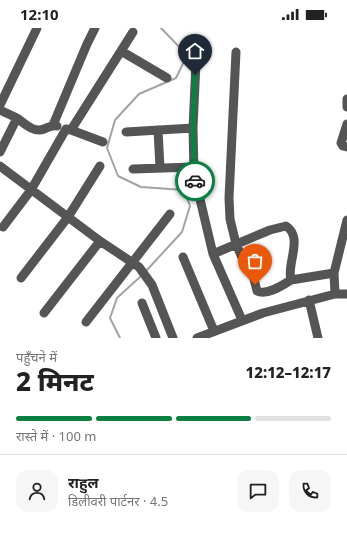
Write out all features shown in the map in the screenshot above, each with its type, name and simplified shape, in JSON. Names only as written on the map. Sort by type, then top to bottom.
[{"type":"street","points":[[0,105],[37,28]]},
{"type":"street","points":[[0,110],[17,118],[35,130],[42,130],[53,125],[95,28]]},
{"type":"street","points":[[3,227],[32,190],[68,130],[133,32]]},
{"type":"street","points":[[121,51],[167,78]]},
{"type":"street","points":[[236,52],[229,198],[230,219],[236,244],[245,264],[253,275],[256,288],[259,292],[275,288],[291,280],[334,273]]},
{"type":"street","points":[[196,62],[193,128],[195,182],[213,254],[242,320]]},
{"type":"street","points":[[347,99],[347,107]]},
{"type":"street","points":[[0,152],[17,118]]},
{"type":"street","points":[[347,124],[341,143],[343,146],[347,147]]},
{"type":"street","points":[[53,125],[104,142]]},
{"type":"street","points":[[126,132],[193,128]]},
{"type":"street","points":[[158,130],[160,168]]},
{"type":"street","points":[[0,166],[68,217],[136,265],[152,285],[172,338]]},
{"type":"street","points":[[21,278],[68,217],[100,166]]},
{"type":"street","points":[[133,169],[194,167]]},
{"type":"street","points":[[86,322],[136,265],[170,214]]},
{"type":"street","points":[[335,294],[334,273],[347,220]]},
{"type":"street","points":[[213,254],[270,230],[284,226],[288,227],[294,245],[291,280]]},
{"type":"street","points":[[44,313],[100,240]]},
{"type":"street","points":[[183,257],[219,333]]},
{"type":"street","points":[[197,338],[219,333],[242,320],[309,300],[335,294],[347,294]]},
{"type":"street","points":[[309,300],[318,338]]},
{"type":"street","points":[[142,303],[156,338]]},
{"type":"waterway","points":[[146,271],[182,232],[190,206],[184,190],[141,187],[118,176],[107,148],[115,120],[139,94],[176,78],[187,55],[161,28]]},
{"type":"waterway","points":[[120,338],[110,318],[117,298],[141,276]]},
{"type":"way so far","points":[[195,181],[213,254],[236,244],[245,264],[253,275],[255,285]]},
{"type":"route","points":[[195,75],[193,128],[195,181]]}]
